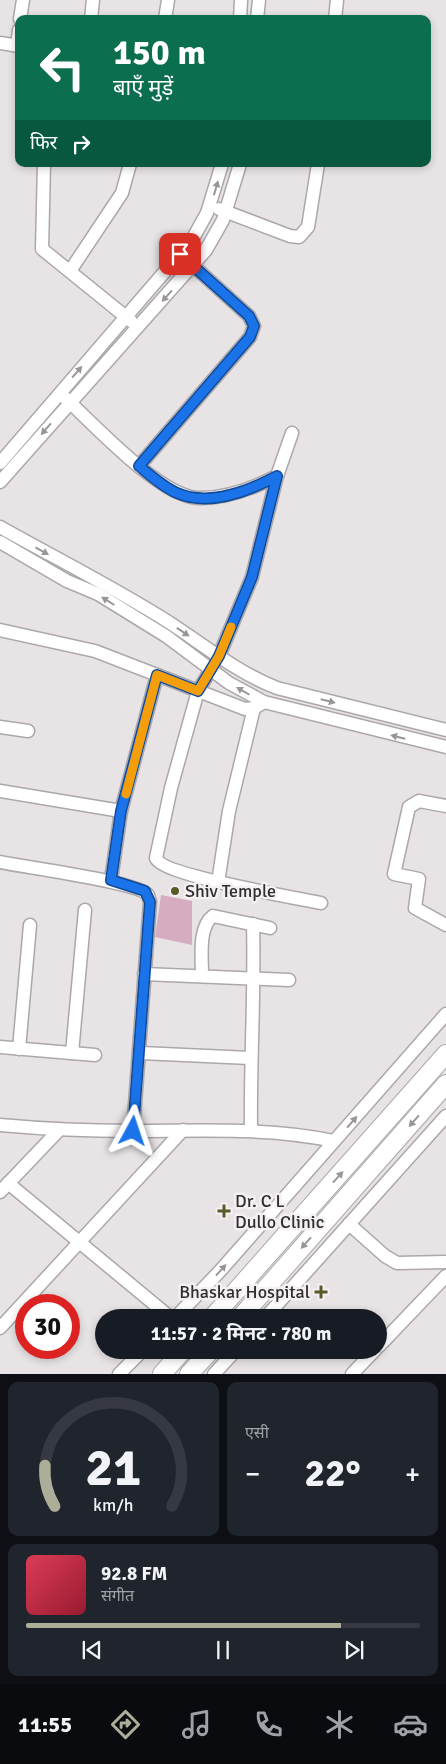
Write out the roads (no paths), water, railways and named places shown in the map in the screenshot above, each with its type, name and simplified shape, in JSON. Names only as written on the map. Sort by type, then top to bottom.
[{"type":"highway","points":[[220,1309],[446,1054]]},
{"type":"highway","points":[[248,1309],[446,1084]]},
{"type":"highway","points":[[162,1374],[175,1359]]},
{"type":"highway","points":[[189,1374],[203,1359]]},
{"type":"street","points":[[21,15],[23,0]]},
{"type":"street","points":[[91,15],[93,0]]},
{"type":"street","points":[[166,15],[168,0]]},
{"type":"street","points":[[240,15],[241,0]]},
{"type":"street","points":[[257,15],[258,0]]},
{"type":"street","points":[[335,15],[337,0]]},
{"type":"street","points":[[0,43],[15,46]]},
{"type":"street","points":[[44,167],[42,249],[138,327]]},
{"type":"street","points":[[70,271],[122,193],[129,167]]},
{"type":"street","points":[[0,462],[192,240],[210,206],[221,167]]},
{"type":"street","points":[[0,482],[206,250],[226,212],[239,167]]},
{"type":"street","points":[[210,206],[290,236],[302,234],[309,221],[318,167]]},
{"type":"street","points":[[139,466],[250,337],[254,326],[249,316],[180,254]]},
{"type":"street","points":[[59,392],[139,466],[178,493],[195,498],[218,497],[239,492],[277,476]]},
{"type":"street","points":[[292,433],[277,476],[252,577],[219,656],[198,691],[171,788],[156,858],[162,866],[218,882],[321,903]]},
{"type":"street","points":[[0,527],[169,623],[254,679],[278,688],[446,730]]},
{"type":"street","points":[[0,542],[57,576],[105,599],[166,636],[259,705],[446,747]]},
{"type":"street","points":[[57,576],[63,562]]},
{"type":"street","points":[[0,630],[95,651],[245,709],[259,705]]},
{"type":"street","points":[[111,880],[121,811],[157,675]]},
{"type":"street","points":[[218,882],[229,811],[259,705]]},
{"type":"street","points":[[354,725],[360,709]]},
{"type":"street","points":[[0,727],[28,731]]},
{"type":"street","points":[[0,790],[121,811]]},
{"type":"street","points":[[446,806],[419,801],[409,807],[394,874],[419,879],[415,908],[446,925]]},
{"type":"street","points":[[0,862],[111,880],[137,888],[148,895],[150,902],[133,1131]]},
{"type":"street","points":[[72,1053],[85,910]]},
{"type":"street","points":[[202,975],[204,928],[207,920],[214,916],[270,928]]},
{"type":"street","points":[[251,1130],[250,1058],[254,978],[252,924]]},
{"type":"street","points":[[19,1049],[30,925]]},
{"type":"street","points":[[144,974],[289,980]]},
{"type":"street","points":[[182,1309],[220,1271],[446,1014]]},
{"type":"street","points":[[0,1047],[95,1055]]},
{"type":"street","points":[[140,1053],[250,1058]]},
{"type":"street","points":[[273,1309],[446,1116]]},
{"type":"street","points":[[0,1125],[59,1130],[251,1130],[313,1137],[334,1142]]},
{"type":"street","points":[[59,1130],[4,1187],[78,1241],[162,1309]]},
{"type":"street","points":[[0,1328],[78,1241],[183,1130]]},
{"type":"street","points":[[349,1224],[385,1256],[397,1263],[446,1262]]},
{"type":"street","points":[[387,1338],[446,1276]]},
{"type":"street","points":[[118,1374],[133,1359]]},
{"type":"street","points":[[214,1374],[228,1359]]},
{"type":"street","points":[[352,1374],[366,1359]]},
{"type":"place","name":"Shiv Temple","points":[[175,891]]},
{"type":"place","name":"Dr. C L Dullo Clinic","points":[[224,1211]]},
{"type":"place","name":"Bhaskar Hospital","points":[[321,1292]]}]
